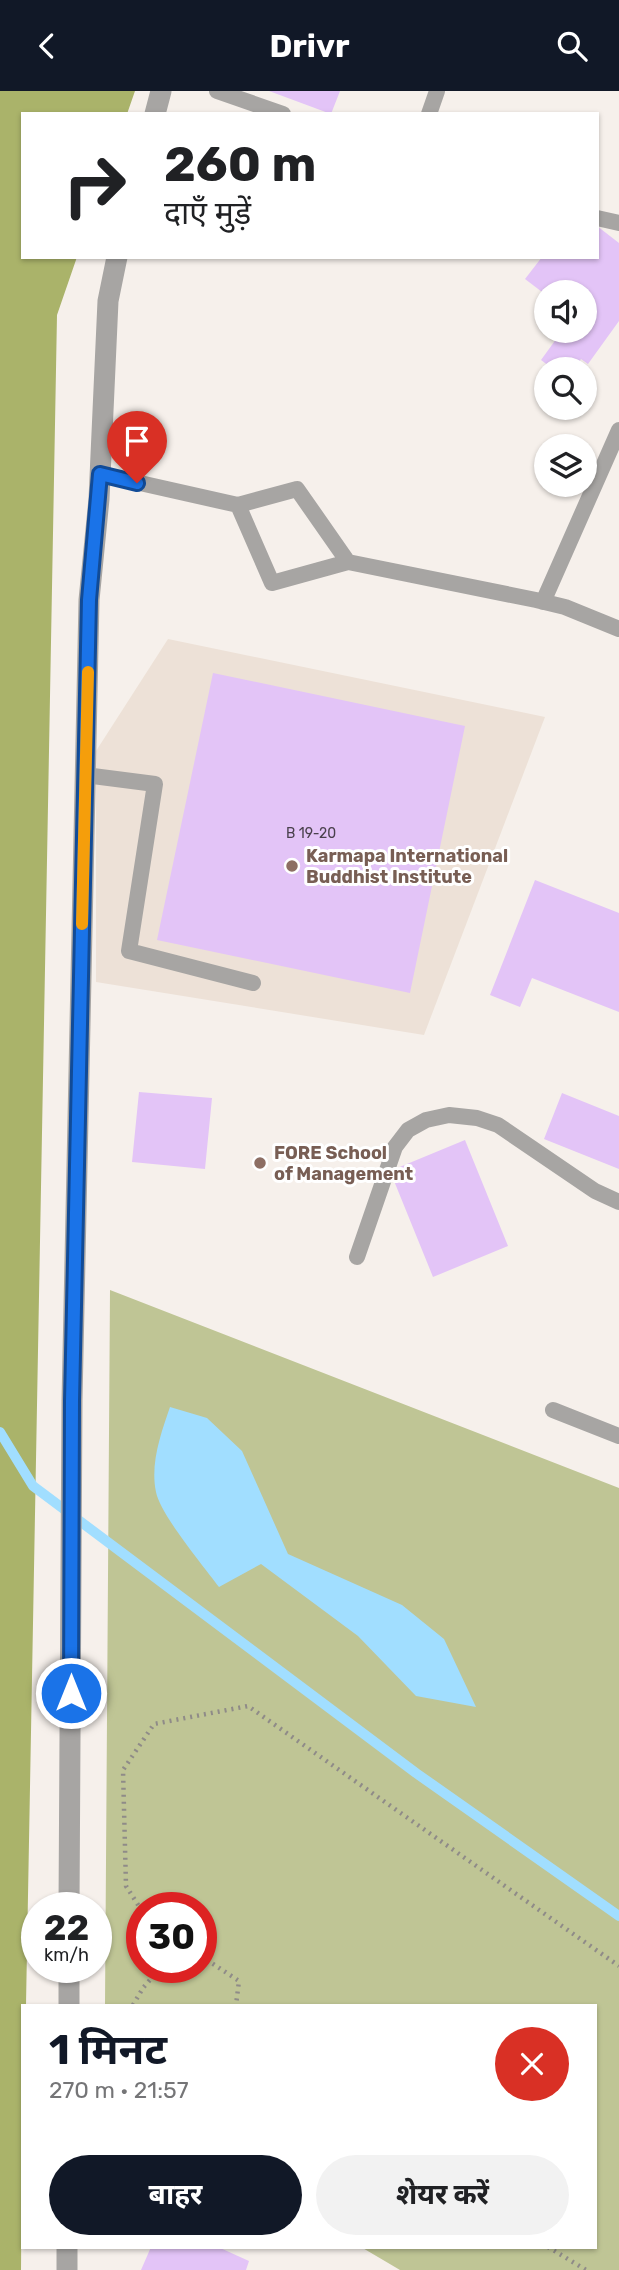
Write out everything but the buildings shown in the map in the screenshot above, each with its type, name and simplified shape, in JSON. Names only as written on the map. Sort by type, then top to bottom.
[{"type":"street","points":[[156,112],[161,91]]},
{"type":"street","points":[[69,1892],[72,1498],[89,600],[100,474],[107,301],[117,259]]},
{"type":"street","points":[[69,1983],[69,2004]]},
{"type":"street","points":[[67,2249],[67,2270]]},
{"type":"lane","points":[[217,91],[277,112]]},
{"type":"lane","points":[[430,112],[437,91]]},
{"type":"lane","points":[[599,218],[619,223]]},
{"type":"lane","points":[[543,602],[619,430]]},
{"type":"lane","points":[[100,474],[238,505],[297,489],[348,562]]},
{"type":"lane","points":[[238,505],[272,583],[348,562],[565,607],[619,629]]},
{"type":"lane","points":[[85,775],[155,784],[128,951],[253,983]]},
{"type":"lane","points":[[356,1257],[396,1147],[408,1130],[426,1120],[449,1115],[477,1118],[498,1125],[595,1191],[619,1202]]},
{"type":"lane","points":[[553,1410],[619,1436]]},
{"type":"path","points":[[131,1892],[127,1886],[123,1770],[154,1724],[248,1706],[619,1966]]},
{"type":"path","points":[[217,1967],[239,1981],[236,2004]]},
{"type":"path","points":[[134,2004],[147,1983]]},
{"type":"path","points":[[551,2249],[586,2270]]},
{"type":"shaded area","name":"Karmapa International Buddhist Institute","points":[[168,639],[545,717],[424,1035],[96,982],[96,751]]},
{"type":"green space","points":[[0,91],[135,91],[128,112],[21,112],[21,259],[76,259],[57,315],[28,1892],[21,1892],[21,1983],[26,1983],[26,2004],[21,2004],[21,2270],[0,2270]]},
{"type":"green space","points":[[110,1290],[619,1488],[619,2270],[400,2270],[364,2249],[597,2249],[597,2004],[105,2004],[105,1983],[112,1983],[112,1892],[106,1892]]},
{"type":"water","points":[[170,1407],[207,1418],[242,1451],[288,1554],[402,1605],[444,1639],[476,1707],[416,1696],[358,1636],[261,1564],[219,1587],[165,1513],[156,1492],[155,1460]]},
{"type":"waterway","points":[[0,1432],[33,1486],[416,1773],[619,1916]]},
{"type":"slow traffic","points":[[82,924],[88,672]]},
{"type":"place","name":"Karmapa International Buddhist Institute","points":[[292,866]]},
{"type":"place","name":"FORE School of Management","points":[[260,1163]]},
{"type":"route","points":[[71,1693],[72,1401],[89,600],[100,474],[137,483]]}]
